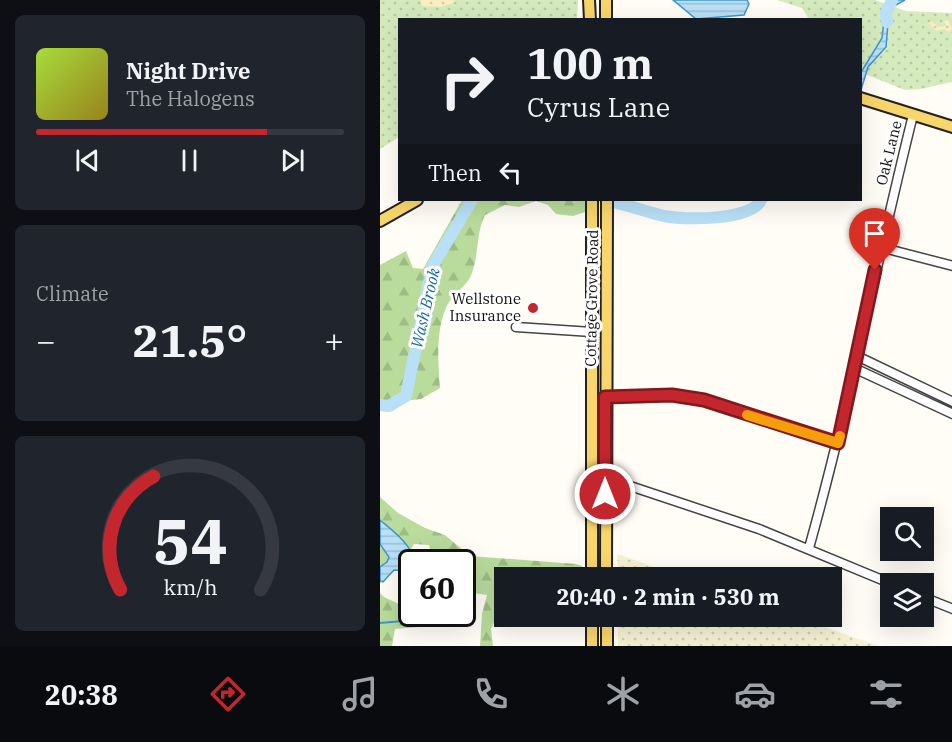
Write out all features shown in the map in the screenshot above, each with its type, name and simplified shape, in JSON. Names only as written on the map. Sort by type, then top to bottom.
[{"type":"main road","points":[[589,0],[590,18]]},
{"type":"main road","points":[[606,0],[606,18]]},
{"type":"main road","points":[[864,99],[953,128]]},
{"type":"main road","points":[[380,221],[415,201]]},
{"type":"main road","name":"Cottage Grove Road","points":[[592,201],[592,567]]},
{"type":"main road","name":"Cottage Grove Road","points":[[606,567],[607,203]]},
{"type":"main road","points":[[592,627],[593,646]]},
{"type":"main road","points":[[607,627],[607,646]]},
{"type":"street","name":"Oak Lane","points":[[809,548],[838,443],[880,247],[913,115]]},
{"type":"street","points":[[880,247],[953,266]]},
{"type":"street","points":[[516,327],[592,332]]},
{"type":"street","points":[[857,356],[953,402]]},
{"type":"street","points":[[854,368],[953,414]]},
{"type":"street","points":[[605,397],[672,395],[704,400],[838,443]]},
{"type":"street","points":[[592,482],[605,482],[639,489],[809,548],[880,579]]},
{"type":"street","points":[[934,601],[953,609]]},
{"type":"shaded area","points":[[617,554],[655,567],[618,567]]},
{"type":"shaded area","points":[[618,627],[824,627],[879,646],[618,646]]},
{"type":"green space","points":[[380,0],[578,0],[577,18],[398,18],[398,138],[380,149]]},
{"type":"green space","points":[[777,0],[875,0],[906,11],[952,13],[952,82],[905,90],[862,73],[862,18],[808,18],[802,8]]},
{"type":"green space","points":[[461,201],[536,201],[519,207],[505,205],[485,215],[480,229],[472,273],[468,281],[449,302],[441,322],[438,344],[440,388],[421,399],[394,402],[380,408],[380,265],[406,251],[413,268],[423,269]]},
{"type":"green space","points":[[536,201],[585,201],[585,212],[573,216],[556,214],[548,205]]},
{"type":"green space","points":[[380,497],[398,513],[425,528],[445,535],[462,549],[430,549],[429,545],[414,544],[411,549],[398,549],[398,569],[384,576],[380,584]]},
{"type":"green space","points":[[476,556],[582,566],[494,567],[494,622],[491,629],[493,646],[480,646],[482,614],[487,595],[476,593]]},
{"type":"green space","points":[[380,593],[398,604],[398,627],[420,627],[395,629],[392,646],[380,646]]},
{"type":"sand","points":[[420,0],[453,0],[456,2],[441,7],[422,6]]},
{"type":"sand","points":[[930,20],[938,27],[946,26],[944,21],[948,20],[952,29],[949,32],[944,29],[936,31],[929,23]]},
{"type":"water","points":[[673,0],[747,0],[749,4],[744,15],[695,18]]},
{"type":"water","points":[[895,0],[905,0],[889,12],[886,47],[868,67],[862,86],[862,71],[882,38],[885,11]]},
{"type":"water","points":[[380,520],[409,549],[398,549],[398,570],[394,570],[383,582],[380,581],[380,567],[387,562],[389,557],[380,544]]},
{"type":"waterway","name":"Wash Brook","points":[[887,22],[886,13],[892,0]]},
{"type":"waterway","name":"Wash Brook","points":[[380,405],[389,406],[406,396],[432,267],[471,201]]},
{"type":"waterway","name":"Wash Brook","points":[[610,201],[664,216],[686,218],[731,215],[755,207],[760,201]]},
{"type":"waterway","points":[[380,623],[398,621]]},
{"type":"slow traffic","points":[[747,415],[838,443],[840,436]]},
{"type":"place","name":"Wellstone Insurance","points":[[533,308]]},
{"type":"route","points":[[605,494],[605,397],[672,395],[704,400],[838,443],[875,270]]}]
